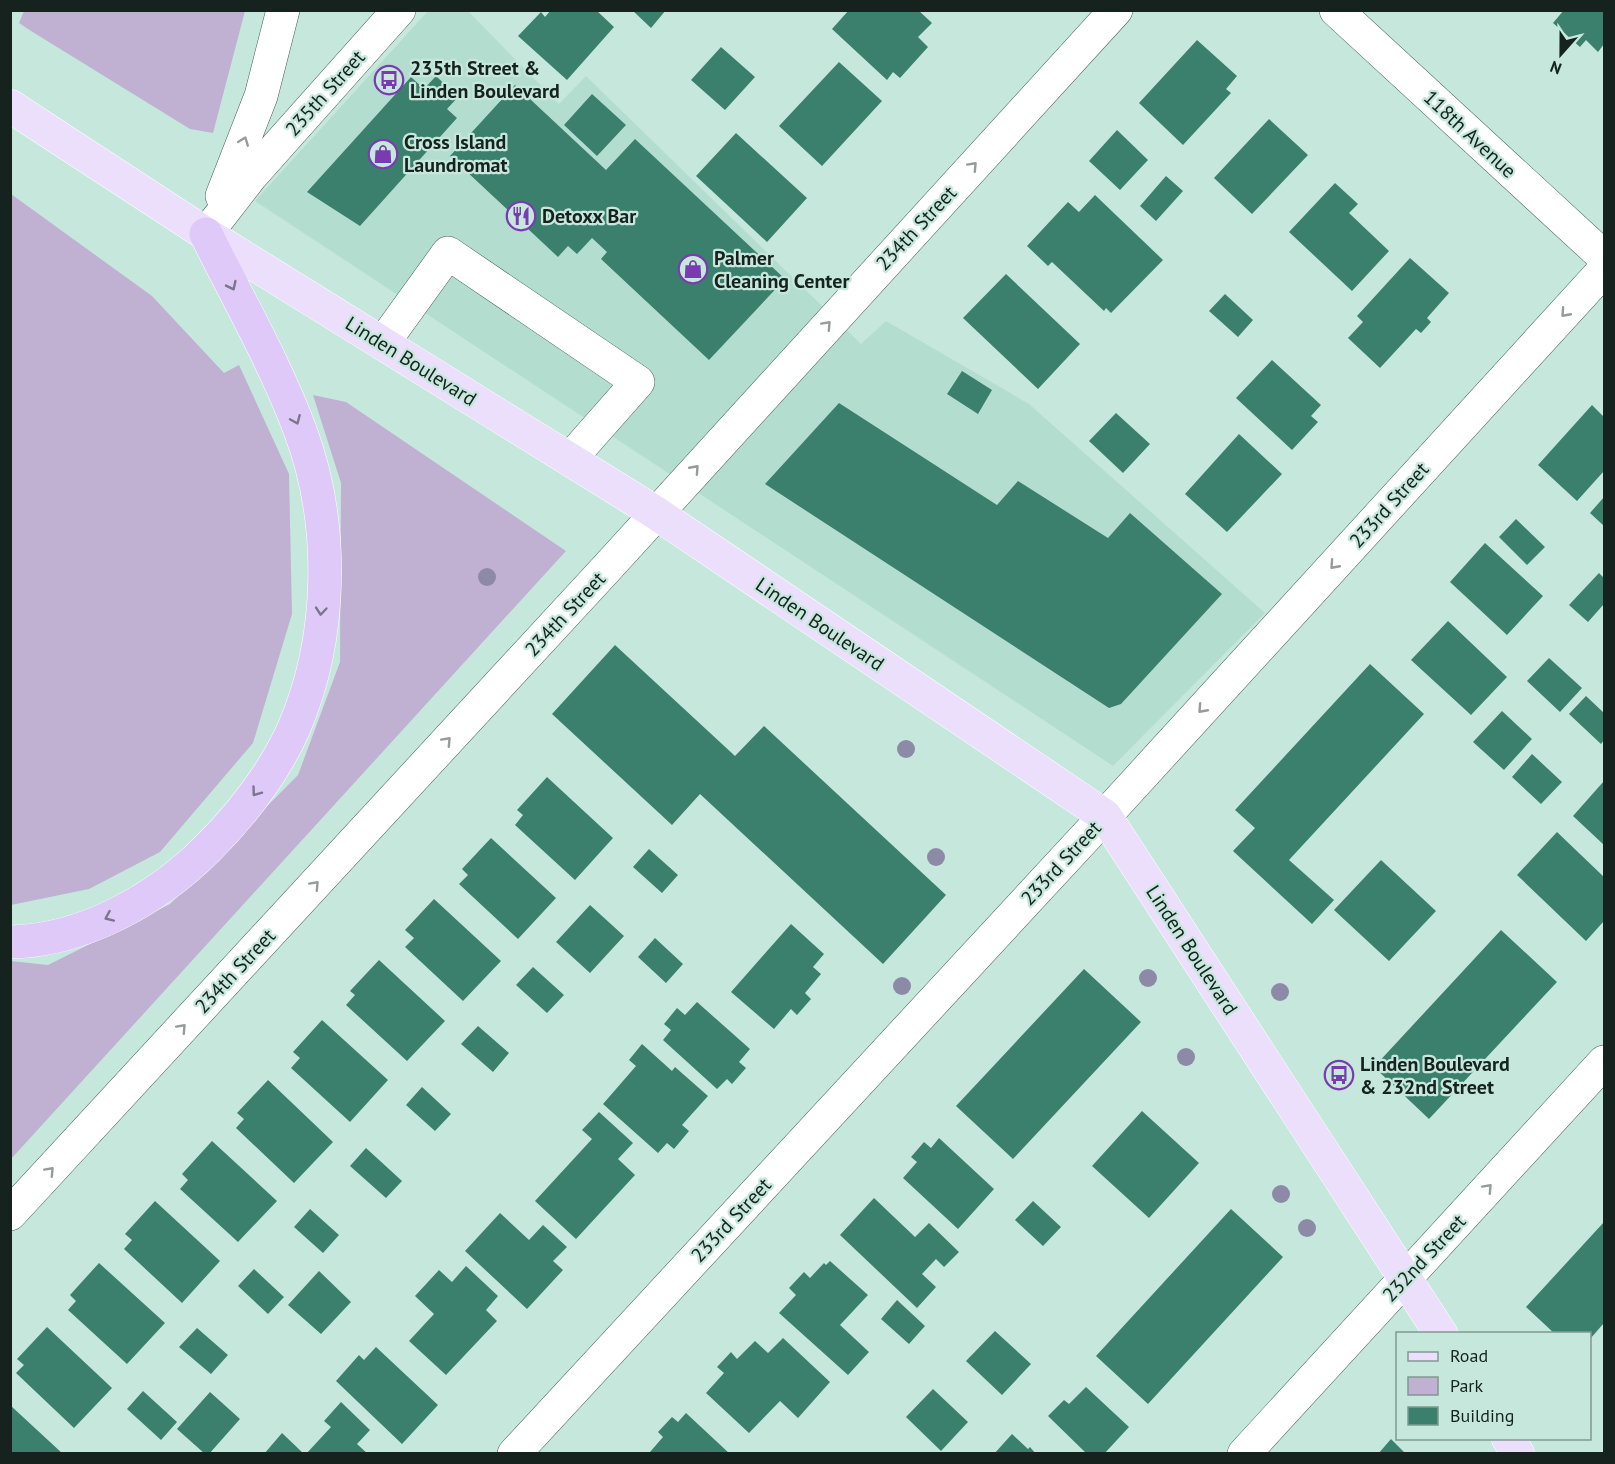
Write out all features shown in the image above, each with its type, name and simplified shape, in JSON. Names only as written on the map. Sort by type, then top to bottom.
[{"type":"highway","points":[[10,942],[27,942],[56,936],[113,915],[142,900],[195,860],[230,825],[265,779],[293,729],[304,701],[321,613],[325,541],[320,505],[301,432],[288,401],[206,234]]},
{"type":"main road","name":"Linden Boulevard","points":[[10,106],[206,234],[656,513],[1105,816],[1440,1332]]},
{"type":"main road","points":[[1509,1440],[1518,1454]]},
{"type":"street","points":[[206,234],[261,96],[283,10]]},
{"type":"street","name":"235th Street","points":[[206,234],[251,176],[399,10]]},
{"type":"street","name":"234th Street","points":[[10,1214],[1116,10]]},
{"type":"street","name":"118th Avenue","points":[[1336,10],[1605,257]]},
{"type":"street","points":[[383,344],[448,253],[638,382],[570,459]]},
{"type":"street","name":"233rd Street","points":[[514,1454],[1105,816],[1605,270]]},
{"type":"street","name":"232nd Street","points":[[1244,1454],[1605,1062]]},
{"type":"shaded area","points":[[428,11],[468,11],[559,104],[586,76],[861,344],[886,321],[1029,404],[1265,613],[1113,766],[255,201]]},
{"type":"green space","points":[[24,11],[245,11],[213,133],[190,129],[31,31],[19,23]]},
{"type":"green space","points":[[11,194],[152,296],[224,373],[239,365],[289,474],[292,614],[253,743],[160,852],[89,889],[11,905]]},
{"type":"green space","points":[[313,395],[346,402],[566,551],[11,1159],[11,961],[48,965],[170,904],[298,775],[340,662],[341,483]]},
{"type":"building","points":[[551,10],[596,10],[614,27],[567,80],[518,36],[541,12],[545,17]]},
{"type":"building","points":[[632,10],[666,10],[651,28]]},
{"type":"building","points":[[849,10],[918,10],[932,23],[918,37],[928,47],[900,78],[893,72],[887,80],[832,29]]},
{"type":"building","points":[[1564,10],[1604,10],[1604,44],[1598,52],[1586,40],[1580,47],[1553,23]]},
{"type":"building","points":[[1197,40],[1237,76],[1226,89],[1231,93],[1183,145],[1139,103]]},
{"type":"building","points":[[721,47],[755,77],[725,110],[691,80]]},
{"type":"building","points":[[839,62],[882,101],[822,166],[779,126]]},
{"type":"building","name":"Cross Island Laundromat","points":[[436,76],[458,97],[447,109],[457,118],[360,226],[307,192],[411,77],[424,89]]},
{"type":"building","points":[[515,85],[606,170],[635,139],[785,279],[709,360],[601,259],[607,252],[592,238],[577,254],[568,246],[558,257],[450,156]]},
{"type":"building","points":[[592,94],[626,125],[597,156],[564,125]]},
{"type":"building","points":[[1269,119],[1308,155],[1252,214],[1214,178]]},
{"type":"building","points":[[1117,130],[1148,160],[1120,190],[1089,161]]},
{"type":"building","points":[[736,133],[807,198],[767,242],[696,176]]},
{"type":"building","points":[[1166,176],[1183,191],[1156,221],[1140,206]]},
{"type":"building","points":[[1335,183],[1358,204],[1349,213],[1389,251],[1352,291],[1289,232]]},
{"type":"building","points":[[1095,195],[1163,260],[1111,313],[1106,308],[1104,311],[1052,262],[1048,266],[1027,246],[1068,202],[1079,212]]},
{"type":"building","points":[[1410,258],[1449,293],[1427,318],[1431,322],[1421,333],[1416,329],[1380,368],[1348,338],[1363,322],[1357,316]]},
{"type":"building","points":[[1006,274],[1080,344],[1038,389],[963,318]]},
{"type":"building","points":[[1225,294],[1253,320],[1238,337],[1209,311]]},
{"type":"building","points":[[1272,360],[1321,405],[1311,416],[1318,422],[1292,450],[1236,398]]},
{"type":"building","points":[[962,371],[992,390],[978,414],[947,394]]},
{"type":"building","points":[[839,403],[997,505],[1018,481],[1108,538],[1130,513],[1222,594],[1121,704],[1109,708],[765,484]]},
{"type":"building","points":[[1592,405],[1604,417],[1604,471],[1577,501],[1538,465]]},
{"type":"building","points":[[1116,413],[1150,444],[1123,473],[1089,441]]},
{"type":"building","points":[[1239,434],[1282,474],[1227,532],[1185,494]]},
{"type":"building","points":[[1604,497],[1604,526],[1590,513]]},
{"type":"building","points":[[1516,519],[1545,547],[1527,565],[1499,537]]},
{"type":"building","points":[[1485,543],[1543,596],[1507,635],[1450,582]]},
{"type":"building","points":[[1599,573],[1604,578],[1604,604],[1588,622],[1569,605]]},
{"type":"building","points":[[1448,621],[1507,677],[1471,715],[1411,660]]},
{"type":"building","points":[[615,645],[735,756],[764,726],[946,895],[883,964],[700,794],[672,825],[552,714]]},
{"type":"building","points":[[1549,658],[1582,688],[1560,712],[1527,681]]},
{"type":"building","points":[[1370,664],[1424,714],[1289,860],[1334,900],[1312,924],[1233,851],[1255,828],[1235,810]]},
{"type":"building","points":[[1586,696],[1604,713],[1604,740],[1601,744],[1569,714]]},
{"type":"building","points":[[1502,711],[1532,739],[1504,770],[1473,742]]},
{"type":"building","points":[[1532,754],[1562,782],[1541,804],[1512,777]]},
{"type":"building","points":[[547,777],[613,838],[575,880],[515,825],[523,815],[517,810]]},
{"type":"building","points":[[1604,781],[1604,845],[1573,816]]},
{"type":"building","points":[[1557,832],[1604,877],[1604,921],[1586,941],[1517,875]]},
{"type":"building","points":[[491,838],[556,898],[518,939],[459,884],[468,875],[462,869]]},
{"type":"building","points":[[649,849],[678,875],[662,893],[633,867]]},
{"type":"building","points":[[1381,860],[1436,911],[1389,961],[1334,910]]},
{"type":"building","points":[[434,899],[501,961],[463,1001],[405,947],[414,938],[405,930]]},
{"type":"building","points":[[590,905],[624,936],[590,973],[556,942]]},
{"type":"building","points":[[791,924],[824,954],[813,967],[821,974],[805,993],[811,999],[797,1015],[791,1009],[774,1029],[731,992]]},
{"type":"building","points":[[1501,930],[1557,982],[1429,1119],[1374,1067]]},
{"type":"building","points":[[655,938],[683,964],[666,983],[638,957]]},
{"type":"building","points":[[379,960],[445,1021],[407,1061],[346,1005],[355,995],[350,991]]},
{"type":"building","points":[[533,967],[564,995],[547,1013],[516,985]]},
{"type":"building","points":[[1084,969],[1141,1022],[1013,1159],[956,1106]]},
{"type":"building","points":[[697,1002],[750,1049],[739,1062],[746,1068],[732,1084],[727,1079],[717,1089],[663,1040],[671,1030],[664,1024],[677,1008],[685,1015]]},
{"type":"building","points":[[322,1020],[388,1080],[350,1122],[291,1068],[300,1058],[293,1052]]},
{"type":"building","points":[[478,1026],[509,1053],[493,1072],[461,1044]]},
{"type":"building","points":[[642,1044],[672,1071],[675,1067],[708,1096],[682,1125],[689,1131],[674,1149],[667,1143],[658,1153],[603,1104],[636,1066],[629,1060]]},
{"type":"building","points":[[268,1080],[333,1142],[294,1183],[236,1128],[244,1119],[237,1113]]},
{"type":"building","points":[[422,1087],[451,1114],[435,1131],[406,1105]]},
{"type":"building","points":[[1142,1111],[1199,1163],[1149,1218],[1092,1166]]},
{"type":"building","points":[[599,1112],[633,1143],[618,1159],[635,1175],[576,1239],[535,1201],[592,1139],[582,1130]]},
{"type":"building","points":[[939,1138],[994,1189],[958,1229],[903,1178],[917,1162],[911,1157],[924,1142],[931,1148]]},
{"type":"building","points":[[212,1141],[277,1201],[238,1242],[180,1189],[188,1180],[182,1174]]},
{"type":"building","points":[[366,1148],[402,1181],[386,1198],[350,1166]]},
{"type":"building","points":[[874,1198],[915,1237],[929,1223],[959,1252],[944,1267],[936,1259],[922,1274],[936,1287],[917,1308],[840,1235]]},
{"type":"building","points":[[155,1201],[220,1261],[182,1303],[124,1249],[132,1240],[125,1234]]},
{"type":"building","points":[[1033,1201],[1061,1227],[1043,1246],[1015,1220]]},
{"type":"building","points":[[310,1209],[339,1235],[323,1253],[294,1227]]},
{"type":"building","points":[[1231,1209],[1283,1257],[1148,1404],[1096,1356]]},
{"type":"building","points":[[500,1213],[529,1240],[543,1225],[567,1247],[553,1261],[563,1270],[527,1309],[465,1251]]},
{"type":"building","points":[[1604,1222],[1604,1323],[1591,1338],[1591,1332],[1553,1332],[1526,1307]]},
{"type":"building","points":[[830,1261],[868,1295],[840,1325],[869,1352],[848,1375],[779,1313],[796,1295],[789,1288],[804,1272],[810,1278],[824,1263],[826,1265]]},
{"type":"building","points":[[99,1263],[165,1323],[127,1364],[68,1310],[76,1301],[70,1295]]},
{"type":"building","points":[[466,1266],[498,1296],[486,1310],[497,1321],[446,1375],[409,1341],[434,1314],[415,1296],[439,1270],[452,1282]]},
{"type":"building","points":[[254,1269],[284,1297],[268,1314],[238,1286]]},
{"type":"building","points":[[319,1271],[351,1302],[321,1334],[288,1305]]},
{"type":"building","points":[[897,1300],[925,1326],[909,1344],[881,1319]]},
{"type":"building","points":[[47,1327],[112,1388],[74,1428],[16,1373],[24,1365],[17,1359]]},
{"type":"building","points":[[197,1328],[228,1355],[211,1374],[179,1347]]},
{"type":"building","points":[[995,1331],[1031,1364],[1002,1395],[966,1361]]},
{"type":"building","points":[[783,1338],[830,1382],[798,1418],[780,1401],[749,1433],[706,1393],[724,1373],[717,1367],[731,1352],[737,1359],[755,1341],[768,1353]]},
{"type":"building","points":[[376,1347],[438,1405],[402,1444],[336,1381],[359,1355],[364,1360]]},
{"type":"building","points":[[1086,1387],[1129,1427],[1104,1454],[1087,1454],[1048,1416],[1064,1400],[1069,1404]]},
{"type":"building","points":[[933,1389],[968,1422],[941,1451],[906,1417]]},
{"type":"building","points":[[143,1391],[177,1422],[161,1440],[127,1409]]},
{"type":"building","points":[[210,1392],[240,1419],[209,1454],[205,1454],[177,1429]]},
{"type":"building","points":[[341,1402],[370,1430],[357,1444],[368,1454],[306,1454],[331,1427],[324,1421]]},
{"type":"building","points":[[10,1405],[63,1454],[10,1454]]},
{"type":"building","points":[[686,1413],[730,1454],[650,1452],[663,1437],[658,1432],[672,1417],[678,1422]]},
{"type":"building","points":[[282,1433],[304,1454],[264,1454]]},
{"type":"building","points":[[1012,1434],[1028,1449],[1030,1447],[1036,1454],[994,1454]]},
{"type":"building","points":[[1391,1439],[1406,1454],[1378,1454]]},
{"type":"place","name":"235th Street & Linden Boulevard","points":[[389,80]]},
{"type":"place","name":"Cross Island Laundromat","points":[[383,154]]},
{"type":"place","name":"Detoxx Bar","points":[[521,216]]},
{"type":"place","name":"Palmer Cleaning Center","points":[[693,269]]},
{"type":"place","name":"Linden Boulevard & 232nd Street","points":[[1339,1075]]}]
